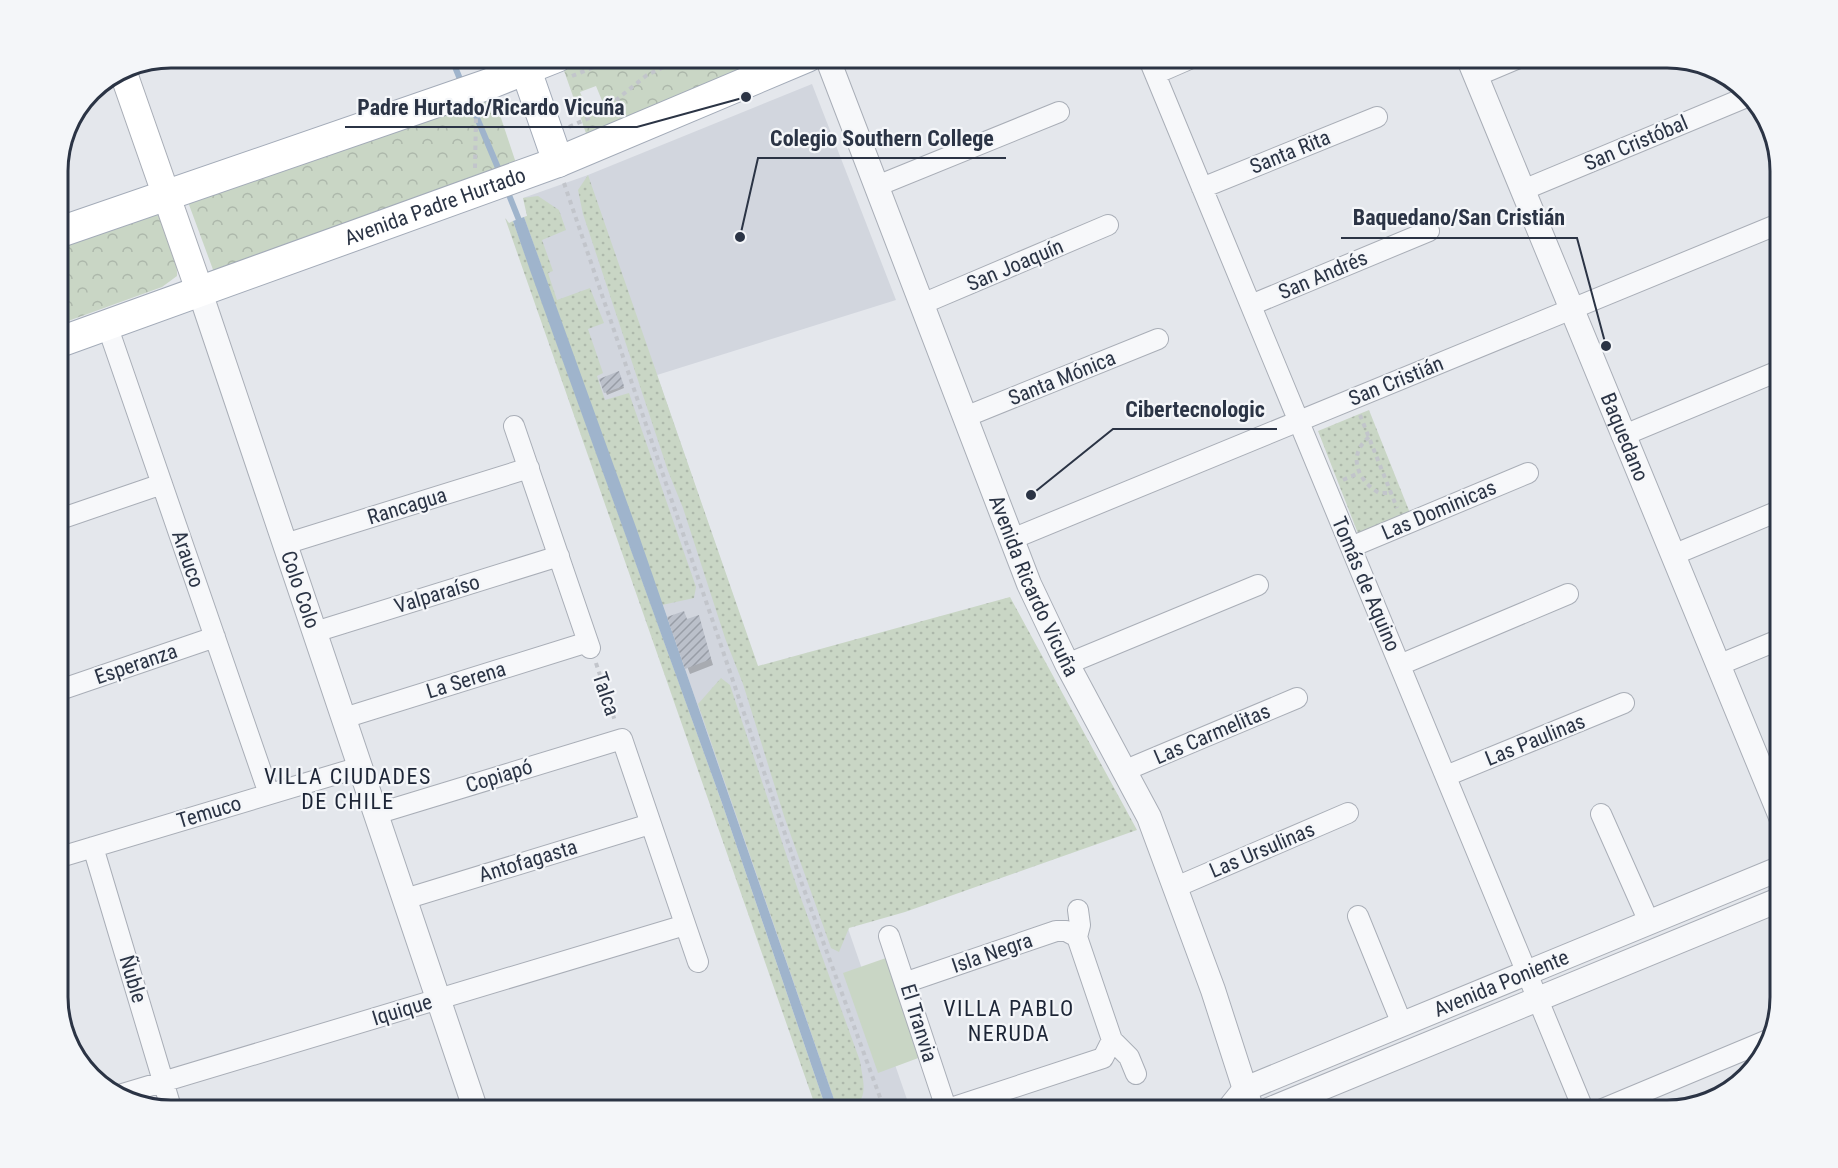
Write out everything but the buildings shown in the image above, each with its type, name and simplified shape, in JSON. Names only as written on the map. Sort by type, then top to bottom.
[{"type":"main road","points":[[68,229],[165,195],[475,98],[516,68]]},
{"type":"main road","points":[[525,68],[558,162]]},
{"type":"main road","name":"Avenida Padre Hurtado","points":[[68,339],[558,162],[781,68]]},
{"type":"main road","name":"Colo Colo","points":[[125,78],[200,292]]},
{"type":"street","name":"Avenida Ricardo Vicuña","points":[[831,68],[1038,603],[1067,664],[1126,770],[1149,817],[1176,887],[1234,1100]]},
{"type":"street","name":"Tomás de Aquino","points":[[1153,68],[1579,1100]]},
{"type":"street","name":"Baquedano","points":[[1473,68],[1622,436],[1770,790]]},
{"type":"street","name":"San Cristóbal","points":[[1523,190],[1741,99]]},
{"type":"street","points":[[877,186],[1059,112]]},
{"type":"street","name":"Santa Rita","points":[[1202,188],[1377,117]]},
{"type":"street","name":"San Joaquín","points":[[922,304],[1108,225]]},
{"type":"street","name":"San Cristián","points":[[1012,539],[1770,228]]},
{"type":"street","name":"San Andrés","points":[[1251,305],[1429,231]]},
{"type":"street","name":"Colo Colo","points":[[200,292],[472,1100]]},
{"type":"street","name":"Arauco","points":[[107,325],[268,794]]},
{"type":"street","name":"Santa Mónica","points":[[965,417],[1158,339]]},
{"type":"street","points":[[1622,436],[1770,375]]},
{"type":"street","points":[[514,426],[589,645]]},
{"type":"street","name":"Rancagua","points":[[285,544],[528,468]]},
{"type":"street","name":"Las Dominicas","points":[[1351,547],[1528,473]]},
{"type":"street","points":[[68,516],[162,484]]},
{"type":"street","points":[[1673,555],[1770,515]]},
{"type":"street","name":"Valparaíso","points":[[315,632],[559,556]]},
{"type":"street","points":[[1067,664],[1258,585]]},
{"type":"street","points":[[1400,665],[1568,594]]},
{"type":"street","name":"Esperanza","points":[[68,688],[215,637]]},
{"type":"street","points":[[1718,665],[1770,644]]},
{"type":"street","name":"La Serena","points":[[344,718],[589,645]]},
{"type":"street","name":"Las Carmelitas","points":[[1126,770],[1298,699]]},
{"type":"street","name":"Las Paulinas","points":[[1446,776],[1624,704]]},
{"type":"street","name":"Copiapó","points":[[376,814],[622,739]]},
{"type":"street","name":"Talca","points":[[622,739],[698,962]]},
{"type":"street","name":"Temuco","points":[[68,851],[93,847],[360,767]]},
{"type":"street","name":"Las Ursulinas","points":[[1176,887],[1348,813]]},
{"type":"street","points":[[1601,814],[1649,922]]},
{"type":"street","name":"Antofagasta","points":[[405,899],[650,824]]},
{"type":"street","name":"Ñuble","points":[[93,847],[169,1100]]},
{"type":"street","name":"Avenida Poniente","points":[[1250,1100],[1402,1024],[1770,872]]},
{"type":"street","name":"Avenida Poniente","points":[[1293,1100],[1770,904]]},
{"type":"street","points":[[1078,910],[1080,925],[1077,937],[1112,1040],[1130,1057],[1136,1074]]},
{"type":"street","points":[[1358,916],[1402,1024]]},
{"type":"street","name":"Iquique","points":[[129,1092],[685,925]]},
{"type":"street","name":"Isla Negra","points":[[907,982],[1056,931],[1066,931],[1077,937]]},
{"type":"street","name":"El Tranvia","points":[[889,936],[907,982],[942,1100]]},
{"type":"street","points":[[978,1100],[1103,1058],[1112,1040]]},
{"type":"street","points":[[1624,1100],[1760,1043]]},
{"type":"path","points":[[548,135],[591,118],[647,75],[662,68]]},
{"type":"path","points":[[475,98],[475,173]]},
{"type":"path","points":[[558,162],[573,215],[737,688],[802,884],[881,1100]]},
{"type":"path","points":[[1353,398],[1405,525]]},
{"type":"path","points":[[1369,437],[1356,452],[1356,466],[1361,478],[1379,493],[1391,493]]},
{"type":"path","name":"Talca","points":[[589,645],[622,739]]},
{"type":"shaded area","points":[[812,84],[896,300],[657,375],[907,1100],[834,1100],[637,530],[524,217],[527,216],[527,209],[523,198],[588,175]]},
{"type":"green space","points":[[563,68],[758,68],[588,139]],"holes":[[[596,86],[603,103],[587,109],[580,92]]]},
{"type":"green space","points":[[493,94],[517,166],[215,275],[188,202]]},
{"type":"green space","points":[[588,175],[758,666],[1010,597],[1137,830],[905,912],[849,928],[839,952],[831,948],[784,816],[743,684],[725,638],[683,508],[668,471],[583,214],[578,190]]},
{"type":"green space","points":[[538,196],[559,210],[566,230],[542,240],[553,271],[548,273],[557,300],[590,288],[604,323],[588,329],[603,373],[597,376],[605,400],[629,393],[696,587],[694,598],[662,605],[524,217],[527,216],[523,198]]},
{"type":"green space","points":[[148,213],[156,214],[162,219],[169,234],[177,276],[162,287],[68,321],[68,238]]},
{"type":"green space","points":[[505,218],[509,223],[513,221],[722,803],[823,1100],[813,1100]]},
{"type":"green space","points":[[1369,410],[1410,513],[1359,536],[1318,431]]},
{"type":"green space","points":[[721,678],[730,685],[798,890],[860,1061],[863,1082],[860,1100],[834,1100],[698,704]]},
{"type":"green space","points":[[886,958],[921,1057],[878,1073],[843,973]]},
{"type":"water","points":[[524,217],[637,530],[834,1100],[823,1100],[722,803],[513,221]]},
{"type":"waterway","points":[[455,68],[462,84]]},
{"type":"waterway","points":[[469,99],[501,175]]},
{"type":"waterway","points":[[507,190],[521,225]]},
{"type":"place","name":"Padre Hurtado/Ricardo Vicuña","points":[[746,97]]},
{"type":"place","name":"Colegio Southern College","points":[[740,237]]},
{"type":"place","name":"Baquedano/San Cristián","points":[[1606,346]]},
{"type":"place","name":"Cibertecnologic","points":[[1031,495]]},
{"type":"district","name":"VILLA CIUDADES DE CHILE","points":[[348,788]]},
{"type":"district","name":"VILLA PABLO NERUDA","points":[[1009,1020]]}]
